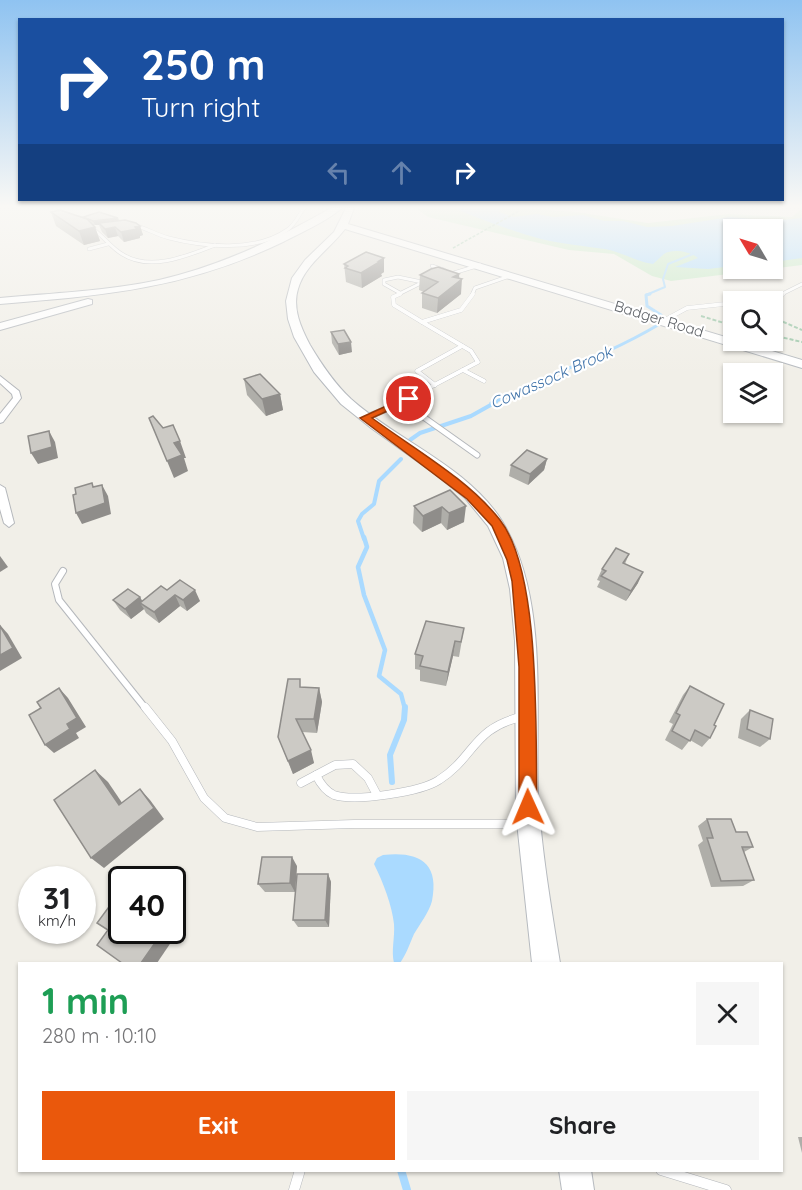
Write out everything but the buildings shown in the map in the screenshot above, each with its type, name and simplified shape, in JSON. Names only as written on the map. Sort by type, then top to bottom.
[{"type":"street","points":[[0,327],[122,290],[195,273],[219,264]]},
{"type":"street","points":[[303,264],[292,296],[293,320],[305,349],[324,380],[346,404],[457,483],[485,510],[506,540],[513,560],[520,599],[527,667],[529,824],[546,962]]},
{"type":"street","name":"Badger Road","points":[[475,264],[802,364]]},
{"type":"street","points":[[0,301],[122,290]]},
{"type":"street","points":[[0,379],[16,393],[17,398],[0,420]]},
{"type":"street","points":[[0,489],[9,523]]},
{"type":"street","points":[[576,1172],[578,1190]]},
{"type":"lane","points":[[441,276],[480,265]]},
{"type":"lane","points":[[432,266],[453,273]]},
{"type":"lane","points":[[422,322],[462,311],[470,302],[475,288],[514,275]]},
{"type":"lane","points":[[400,293],[390,289],[384,284],[384,280],[398,278],[423,282]]},
{"type":"lane","points":[[365,418],[409,399],[478,362],[471,351],[394,305],[393,297],[432,279]]},
{"type":"lane","points":[[783,294],[802,284]]},
{"type":"lane","points":[[663,321],[671,314],[685,310],[723,305]]},
{"type":"lane","points":[[435,385],[417,371],[462,346]]},
{"type":"lane","points":[[463,370],[484,381]]},
{"type":"lane","points":[[409,399],[415,411],[477,454]]},
{"type":"lane","points":[[63,572],[55,584],[59,600],[172,741],[213,810],[225,818],[257,827],[354,824],[499,826],[529,824]]},
{"type":"lane","points":[[316,776],[322,786],[338,796],[413,790],[438,782],[497,722],[528,716]]},
{"type":"lane","points":[[301,783],[336,764],[346,762],[355,764],[363,770],[376,793]]},
{"type":"lane","points":[[294,1190],[299,1172]]},
{"type":"lane","points":[[668,1172],[726,1190]]},
{"type":"path","points":[[685,310],[723,322]]},
{"type":"path","points":[[783,322],[802,330]]},
{"type":"path","points":[[783,338],[802,342]]},
{"type":"green space","points":[[630,264],[723,264],[723,275],[671,281],[652,276]]},
{"type":"green space","points":[[783,264],[802,265],[783,267]]},
{"type":"water","points":[[684,264],[723,264],[723,267],[708,269],[675,267]]},
{"type":"water","points":[[395,854],[416,858],[424,862],[433,877],[431,905],[401,962],[394,962],[393,917],[387,894],[374,864],[377,858]]},
{"type":"waterway","name":"Cowassock Brook","points":[[646,295],[665,287],[663,279],[669,264]]},
{"type":"waterway","name":"Cowassock Brook","points":[[646,295],[650,294]]},
{"type":"waterway","name":"Cowassock Brook","points":[[646,295],[647,306],[661,315]]},
{"type":"waterway","name":"Cowassock Brook","points":[[491,403],[615,348],[658,325]]},
{"type":"waterway","name":"Cowassock Brook","points":[[410,440],[420,433],[471,416],[496,402]]},
{"type":"waterway","name":"Cowassock Brook","points":[[364,539],[358,521],[362,514],[374,504],[379,481],[401,459]]},
{"type":"waterway","name":"Cowassock Brook","points":[[364,537],[367,547],[358,567],[364,595],[385,650],[379,676],[401,694],[405,709]]},
{"type":"waterway","name":"Cowassock Brook","points":[[392,782],[390,755],[404,720],[405,709]]},
{"type":"waterway","name":"Cowassock Brook","points":[[402,1172],[407,1190]]},
{"type":"route","points":[[409,399],[365,418],[457,483],[471,496],[497,524],[513,560],[518,581],[527,667],[528,807]]}]
